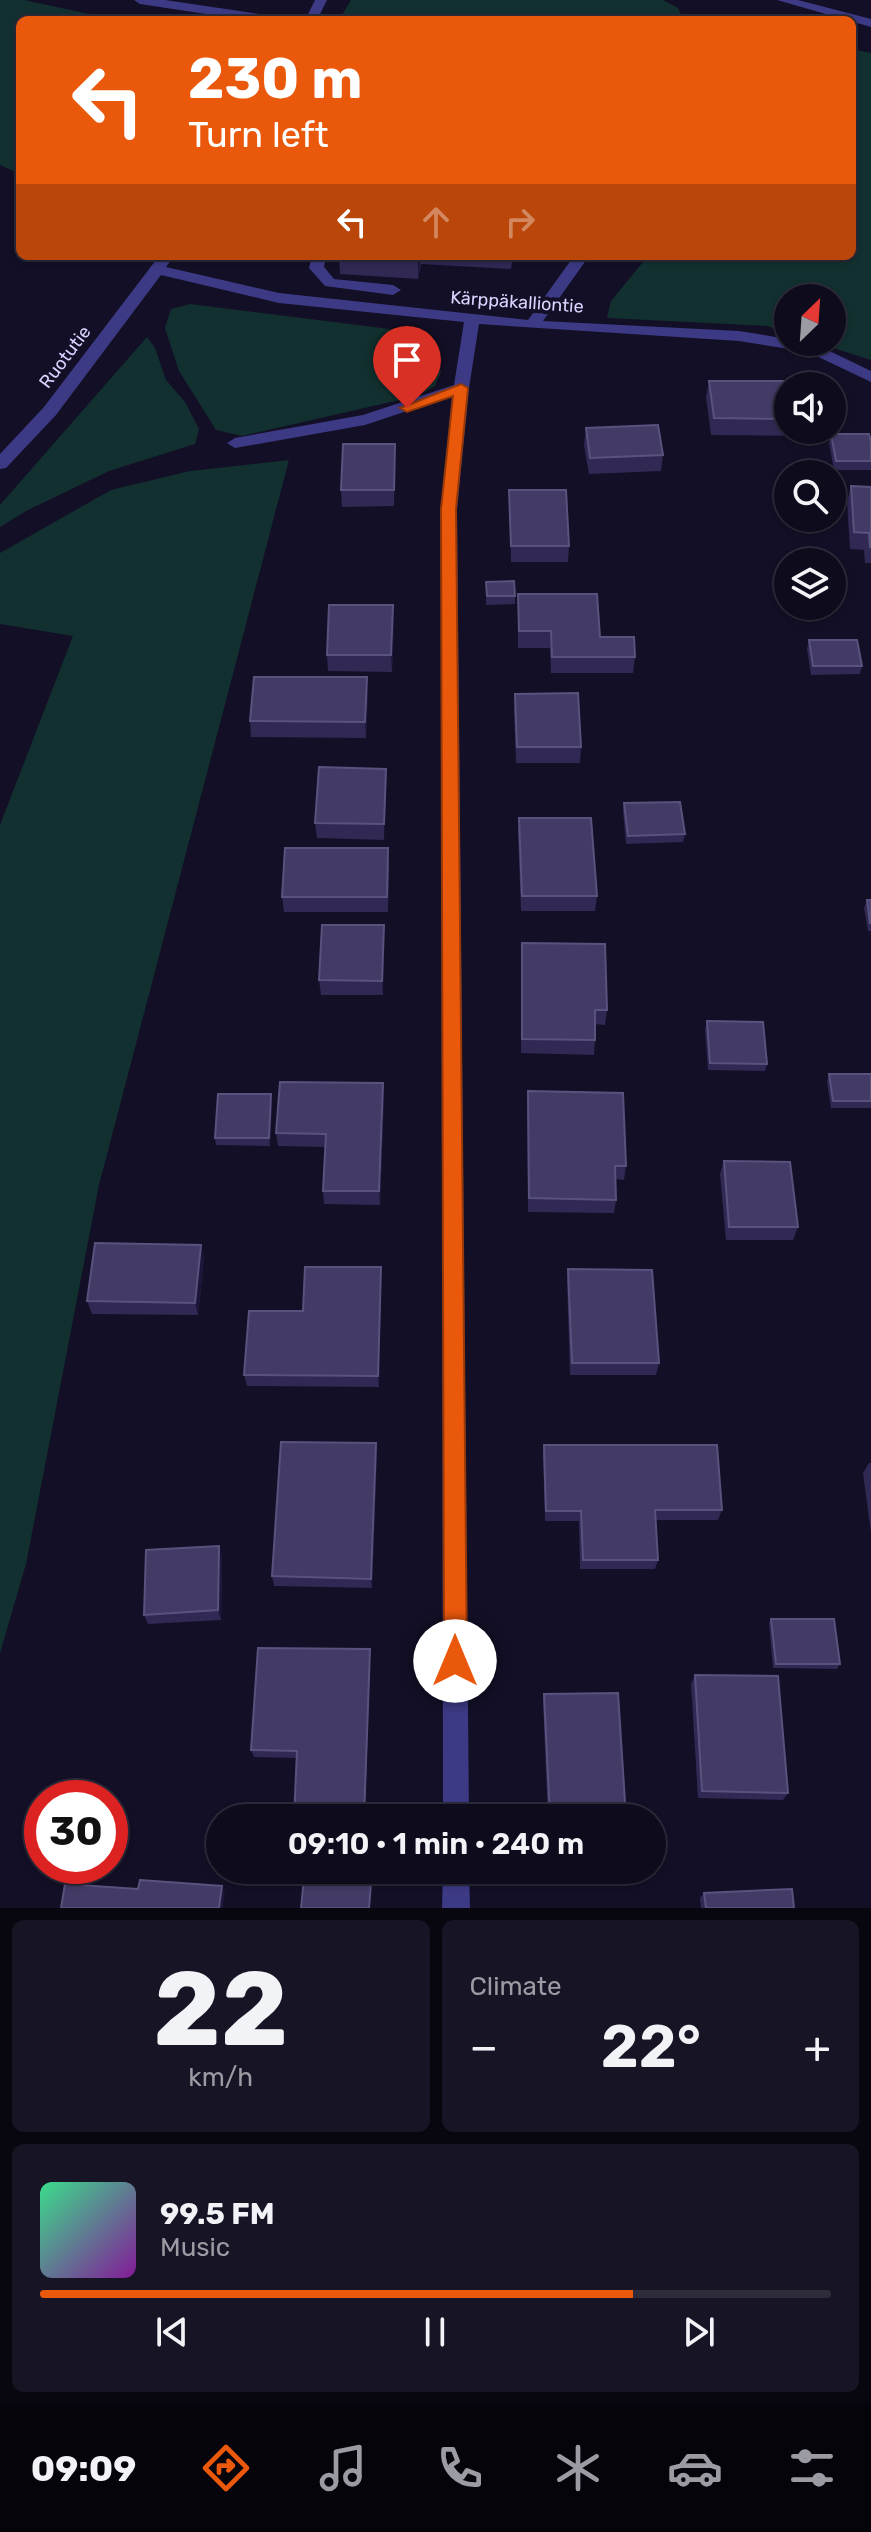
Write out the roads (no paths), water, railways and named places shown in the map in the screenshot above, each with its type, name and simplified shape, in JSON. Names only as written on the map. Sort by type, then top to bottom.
[{"type":"street","points":[[140,0],[246,16]]},
{"type":"street","points":[[783,0],[844,16]]},
{"type":"street","points":[[318,260],[316,268],[330,283],[393,290]]},
{"type":"street","points":[[532,325],[579,260]]},
{"type":"street","name":"Kärppäkalliontie","points":[[162,262],[279,298],[532,325],[739,336],[812,348],[871,377]]},
{"type":"street","name":"Ruotutie","points":[[0,464],[50,411],[162,262]]},
{"type":"street","points":[[456,1804],[449,509],[461,388],[472,320]]},
{"type":"street","points":[[235,443],[365,420],[461,388]]},
{"type":"street","points":[[456,1884],[456,1908]]}]
